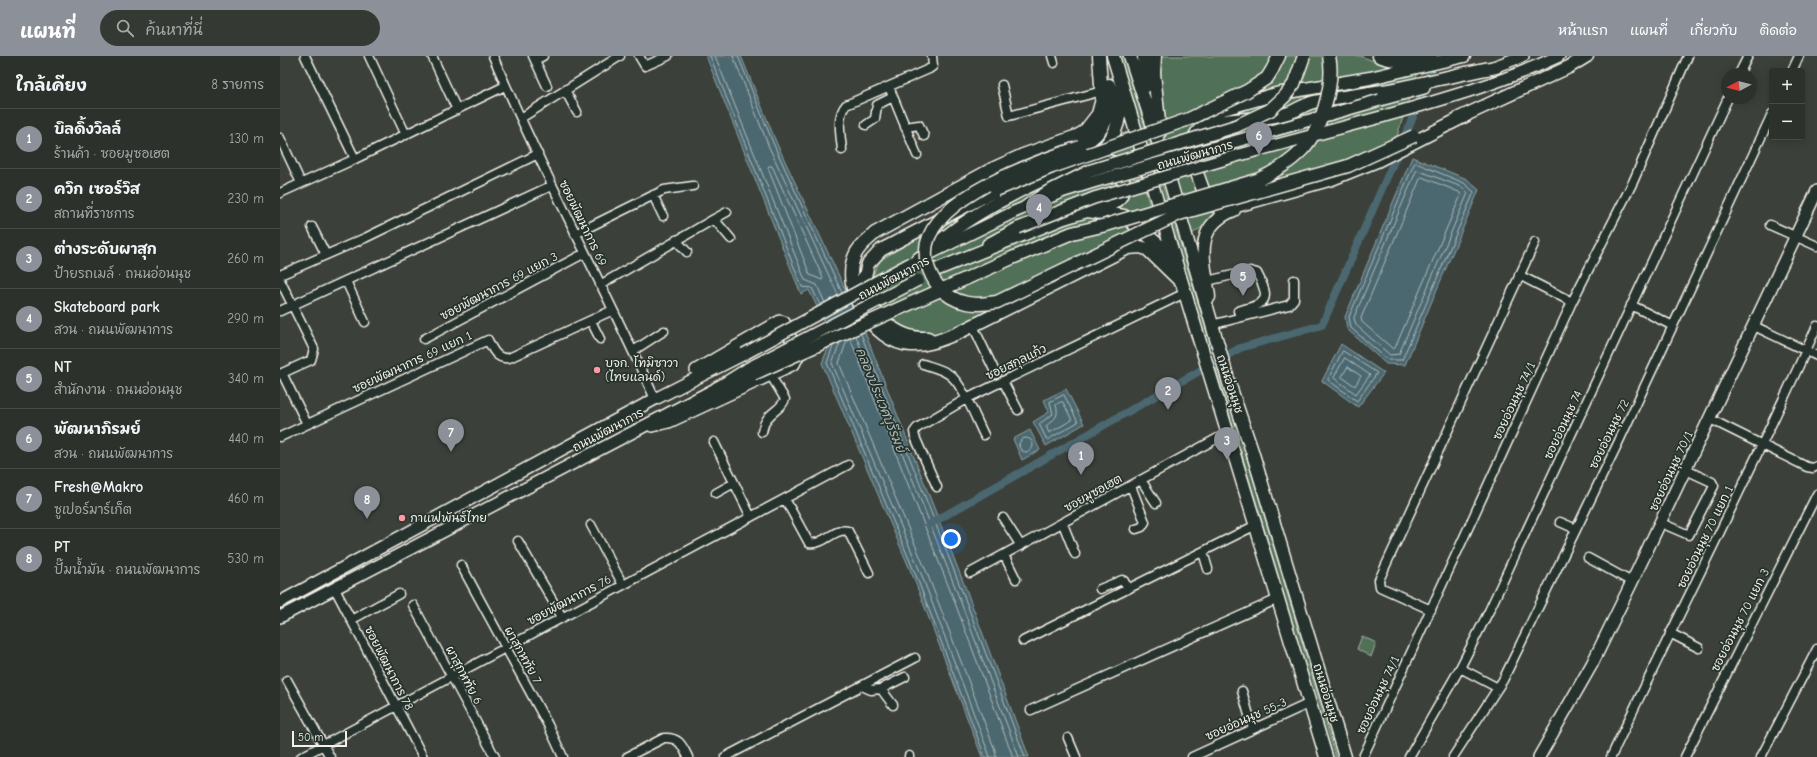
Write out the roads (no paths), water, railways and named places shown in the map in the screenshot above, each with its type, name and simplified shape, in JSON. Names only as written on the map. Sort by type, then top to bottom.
[{"type":"main road","points":[[1099,56],[1102,99],[1098,114],[1089,127],[1077,136],[1023,155],[992,169],[875,233],[861,245],[856,253],[853,264],[852,276],[857,301],[864,314],[872,324],[894,342],[920,345],[928,344],[973,326],[1099,262],[1135,247],[1147,249],[1184,288]]},
{"type":"main road","points":[[1103,56],[1110,91],[1109,114],[1106,122],[1097,135],[1080,147],[1013,172],[963,200],[940,217],[932,230],[926,252],[931,276],[942,291],[956,300],[969,304],[984,305],[997,302],[1179,214],[1348,166],[1467,115],[1569,67],[1588,56]]},
{"type":"main road","points":[[1082,165],[1101,151],[1112,140],[1117,129],[1120,99],[1112,56]]},
{"type":"main road","name":"ถนนอ่อนนุช","points":[[1112,56],[1326,757]]},
{"type":"main road","name":"ถนนอ่อนนุช","points":[[1130,56],[1163,157],[1216,342],[1252,451],[1345,757]]},
{"type":"main road","points":[[1144,56],[1145,92],[1152,124]]},
{"type":"main road","points":[[1155,56],[1154,80],[1163,157]]},
{"type":"main road","points":[[1188,119],[1247,91],[1267,78],[1279,56]]},
{"type":"main road","points":[[1026,207],[1048,192],[1090,172],[1236,126],[1270,110],[1285,96],[1294,84],[1304,56]]},
{"type":"main road","points":[[717,388],[751,371],[1072,233],[1113,223],[1257,180],[1271,174],[1301,151],[1320,119],[1330,80],[1329,56]]},
{"type":"main road","points":[[1379,56],[1393,60],[1422,63],[1440,56]]},
{"type":"main road","points":[[863,284],[868,264],[881,250],[996,190],[1052,167],[1188,119],[1276,94],[1422,63],[1464,56]]},
{"type":"main road","points":[[1414,139],[1377,161],[1332,178],[1256,202],[1220,210],[1212,206],[1207,200],[1196,170],[1193,154],[1195,134],[1202,128],[1231,120],[1278,116],[1312,102],[1414,87],[1496,66],[1523,56]]},
{"type":"main road","name":"ถนนพัฒนาการ","points":[[751,371],[938,269],[1018,228],[1094,198],[1236,156],[1381,117],[1493,84],[1532,69],[1559,56]]},
{"type":"main road","name":"ถนนพัฒนาการ","points":[[280,602],[655,399],[744,354],[914,262],[1014,212],[1093,182],[1380,100],[1414,87]]},
{"type":"main road","points":[[914,262],[954,230],[1014,193],[1082,165],[1102,160],[1112,160],[1118,163],[1123,176],[1123,194],[1119,200],[1111,206],[1064,218],[938,269]]},
{"type":"main road","name":"ซอยอ่อนนุช 70/1","points":[[1539,757],[1592,664],[1661,523],[1817,191]]},
{"type":"main road","points":[[1211,324],[1202,249],[1208,232],[1212,225],[1226,215],[1256,202]]},
{"type":"main road","points":[[1087,212],[1124,216],[1159,245],[1177,266]]},
{"type":"main road","points":[[875,233],[862,253],[863,284],[872,308],[893,329],[909,336],[917,338],[949,336]]},
{"type":"main road","points":[[637,429],[669,422],[771,376],[794,364],[797,359],[791,338],[784,322],[776,323],[694,372],[675,389]]},
{"type":"main road","name":"ถนนพัฒนาการ","points":[[280,617],[717,388]]},
{"type":"main road","points":[[328,577],[335,589]]},
{"type":"street","points":[[305,56],[355,159]]},
{"type":"street","points":[[369,56],[406,135]]},
{"type":"street","points":[[432,56],[457,110]]},
{"type":"street","name":"ซอยพัฒนาการ 69","points":[[493,56],[551,186],[613,310],[655,399]]},
{"type":"street","points":[[521,118],[620,56]]},
{"type":"street","points":[[639,56],[645,66],[668,56]]},
{"type":"street","points":[[842,150],[840,117],[842,110],[846,105],[934,66],[932,56]]},
{"type":"street","name":"ซอยอ่อนนุช 74/1","points":[[1363,757],[1572,302],[1634,182],[1688,56]]},
{"type":"street","points":[[1743,68],[1748,56]]},
{"type":"street","points":[[1793,68],[1799,56]]},
{"type":"street","points":[[537,57],[547,86]]},
{"type":"street","points":[[1002,85],[1009,116],[1102,91]]},
{"type":"street","points":[[280,193],[406,135],[506,86]]},
{"type":"street","points":[[889,86],[917,155]]},
{"type":"street","points":[[566,90],[577,112]]},
{"type":"street","points":[[866,125],[875,119],[877,105],[893,97]]},
{"type":"street","name":"ซอยอ่อนนุช 74","points":[[1409,757],[1460,668],[1493,604],[1725,104]]},
{"type":"street","name":"ซอยอ่อนนุช 72","points":[[1453,757],[1498,688],[1674,326],[1769,120]]},
{"type":"street","points":[[905,127],[919,125],[924,136]]},
{"type":"street","points":[[280,138],[302,183]]},
{"type":"street","points":[[280,275],[326,255],[538,154]]},
{"type":"street","points":[[280,311],[551,186]]},
{"type":"street","points":[[575,234],[664,190],[693,186]]},
{"type":"street","points":[[653,195],[663,216]]},
{"type":"street","points":[[600,285],[727,212]]},
{"type":"street","points":[[714,219],[731,239]]},
{"type":"street","points":[[1770,225],[1817,246]]},
{"type":"street","points":[[312,227],[326,255]]},
{"type":"street","points":[[676,240],[687,252]]},
{"type":"street","points":[[1431,610],[1380,587],[1379,580],[1535,242]]},
{"type":"street","name":"ซอยพัฒนาการ 69 แยก 3","points":[[424,339],[585,253]]},
{"type":"street","points":[[1207,281],[1250,271],[1257,273],[1265,297],[1264,302],[1238,311]]},
{"type":"street","points":[[1519,275],[1572,302]]},
{"type":"street","points":[[280,280],[312,343],[313,356],[311,360],[281,374],[307,424]]},
{"type":"street","points":[[1211,324],[1289,304],[1294,299],[1294,280]]},
{"type":"street","points":[[346,281],[365,322]]},
{"type":"street","name":"ซอยสกุลแก้ว","points":[[937,487],[914,432],[916,428],[966,399],[1184,288]]},
{"type":"street","points":[[1631,305],[1674,326]]},
{"type":"street","name":"ซอยพัฒนาการ 69 แยก 1","points":[[280,437],[488,340],[498,356],[504,359],[509,358],[591,322],[613,310]]},
{"type":"street","points":[[591,322],[600,339]]},
{"type":"street","points":[[973,326],[996,374]]},
{"type":"street","points":[[1754,326],[1817,356]]},
{"type":"street","name":"ซอยอ่อนนุช 70 แยก 1","points":[[1611,757],[1732,510],[1817,326]]},
{"type":"street","points":[[633,351],[664,331]]},
{"type":"street","points":[[923,364],[950,375],[966,399],[984,435]]},
{"type":"street","points":[[762,432],[766,418],[783,404],[785,399],[771,376]]},
{"type":"street","points":[[1003,381],[1018,410]]},
{"type":"street","points":[[1710,419],[1808,467],[1814,468],[1817,466]]},
{"type":"street","name":"ซอยมูซอเฮต","points":[[970,573],[1063,524],[1227,432]]},
{"type":"street","points":[[714,442],[751,517]]},
{"type":"street","name":"ซอยพัฒนาการ 76","points":[[301,757],[848,465]]},
{"type":"street","points":[[1661,523],[1689,535],[1713,488],[1712,482],[1686,470]]},
{"type":"street","points":[[1141,480],[1156,502]]},
{"type":"street","points":[[716,493],[734,483]]},
{"type":"street","points":[[1131,486],[1145,522],[1142,527],[1136,529]]},
{"type":"street","name":"ซอยอ่อนนุช 70 แยก 3","points":[[1685,757],[1817,494]]},
{"type":"street","points":[[785,499],[809,543],[817,543],[841,531],[848,531],[869,573]]},
{"type":"street","points":[[1003,518],[1021,546]]},
{"type":"street","points":[[1560,522],[1576,529]]},
{"type":"street","points":[[1063,524],[1075,554]]},
{"type":"street","points":[[591,525],[623,585]]},
{"type":"street","points":[[1023,641],[1256,525]]},
{"type":"street","points":[[518,541],[562,617]]},
{"type":"street","points":[[1203,552],[1208,568]]},
{"type":"street","points":[[1004,555],[1016,580]]},
{"type":"street","points":[[1588,558],[1632,582]]},
{"type":"street","name":"ผาสุกหทัย 7","points":[[461,566],[563,757]]},
{"type":"street","points":[[1100,589],[1122,580],[1128,589]]},
{"type":"street","name":"ซอยพัฒนาการ 78","points":[[335,589],[423,757]]},
{"type":"street","points":[[351,620],[399,594]]},
{"type":"street","points":[[1031,710],[1278,599]]},
{"type":"street","name":"ผาสุกหทัย 6","points":[[413,605],[495,757]]},
{"type":"street","points":[[1670,634],[1699,648]]},
{"type":"street","points":[[1761,757],[1817,649]]},
{"type":"street","points":[[725,757],[915,658]]},
{"type":"street","points":[[1460,668],[1498,688]]},
{"type":"street","points":[[862,686],[871,690],[881,689],[905,677]]},
{"type":"street","points":[[287,680],[330,757]]},
{"type":"street","points":[[881,689],[893,705]]},
{"type":"street","points":[[1242,690],[1252,729]]},
{"type":"street","name":"ซอยอ่อนนุช 55-3","points":[[1192,757],[1310,703]]},
{"type":"street","points":[[627,757],[664,738],[671,738],[682,744],[688,757]]},
{"type":"street","points":[[1068,738],[1076,757]]},
{"type":"water","name":"คลองประเวศบุรีรมย์","points":[[706,56],[741,56],[777,144],[862,325],[966,589],[1029,757],[982,757],[914,579],[822,363],[832,338],[809,290],[801,294]]},
{"type":"water","points":[[1412,157],[1467,179],[1479,190],[1405,365],[1386,364],[1347,329],[1345,317]]},
{"type":"water","points":[[1341,344],[1384,373],[1358,407],[1322,381]]},
{"type":"water","points":[[1066,389],[1084,424],[1046,446],[1033,422],[1049,412],[1044,400]]},
{"type":"water","points":[[1030,430],[1040,450],[1022,460],[1013,439]]},
{"type":"waterway","points":[[930,524],[1240,348],[1322,325],[1409,127],[1437,56]]},
{"type":"place","name":"พัฒนาภิรมย์","points":[[1259,155]]},
{"type":"place","name":"Skateboard park","points":[[1039,227]]},
{"type":"place","name":"NT","points":[[1243,296]]},
{"type":"place","name":"บจก. โทมิซาวา (ไทยแลนด์)","points":[[597,370]]},
{"type":"place","name":"ควิก เซอร์วิส","points":[[1168,410]]},
{"type":"place","name":"Fresh@Makro","points":[[451,452]]},
{"type":"place","name":"ต่างระดับผาสุก","points":[[1227,460]]},
{"type":"place","name":"บิลดิ้งวิลล์","points":[[1081,475]]},
{"type":"place","name":"กาแฟพันธ์ไทย","points":[[402,518]]},
{"type":"place","name":"PT","points":[[367,519]]}]
